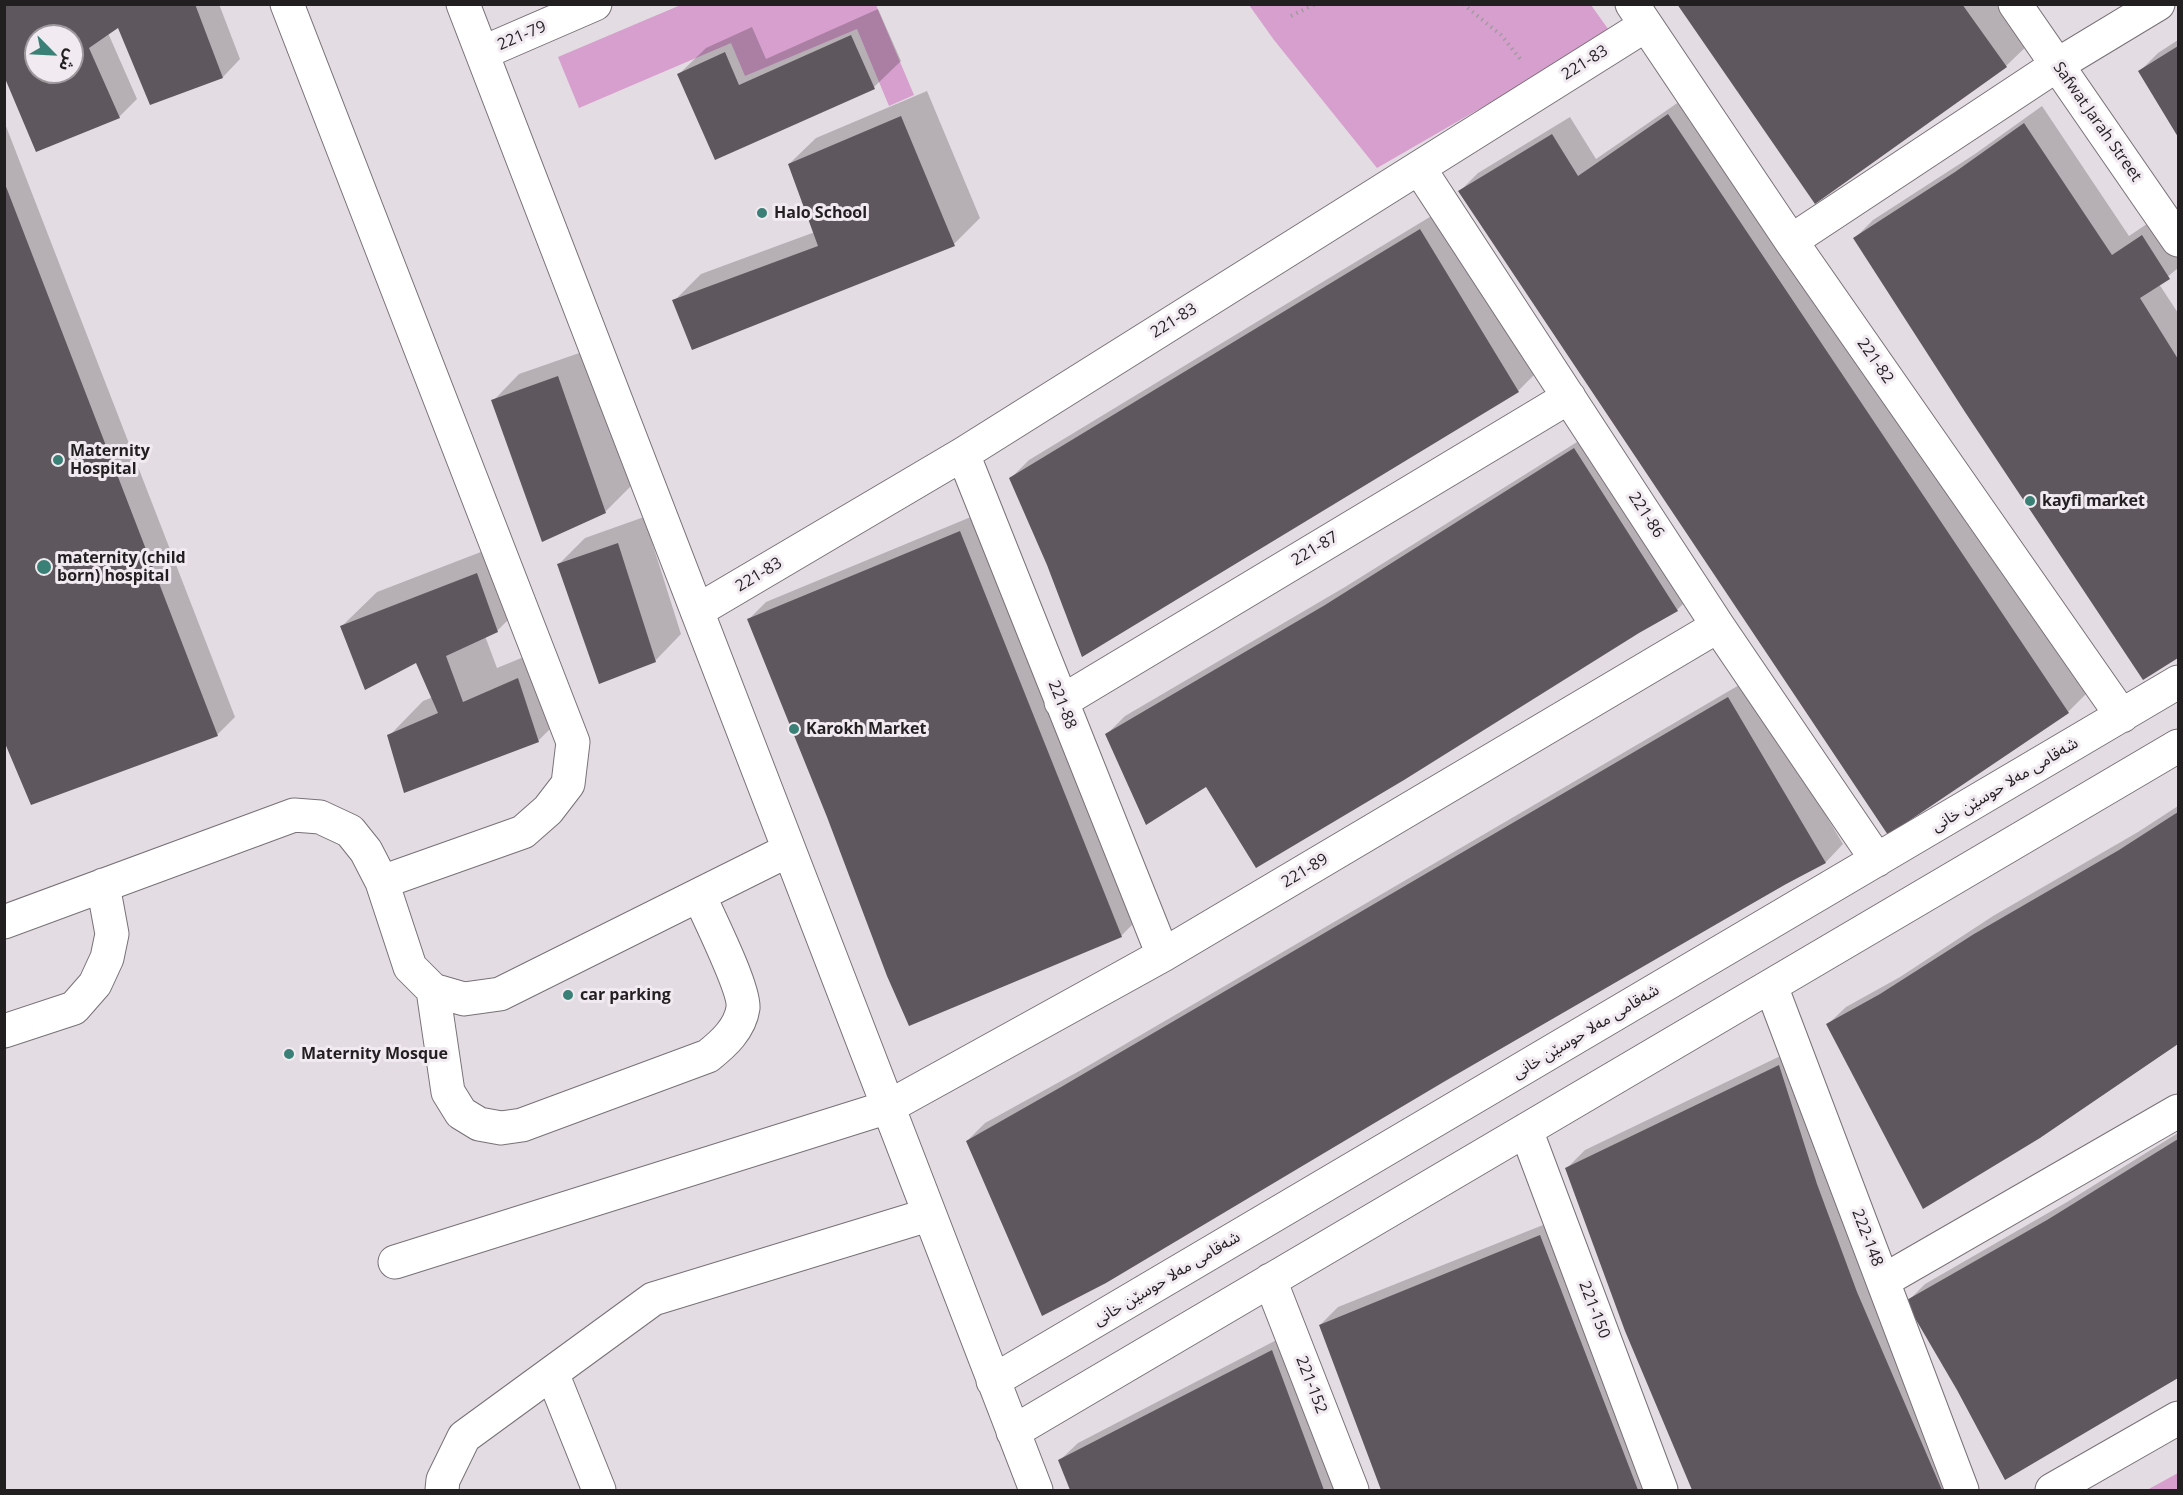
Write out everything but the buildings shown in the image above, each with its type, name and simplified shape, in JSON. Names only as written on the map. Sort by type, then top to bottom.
[{"type":"street","points":[[287,4],[573,742],[568,784],[548,810],[523,832],[382,882]]},
{"type":"street","points":[[463,4],[1036,1491]]},
{"type":"street","name":"221-79","points":[[482,53],[595,4]]},
{"type":"street","name":"Safwat Jarah Street","points":[[2015,4],[2178,240]]},
{"type":"street","points":[[1791,241],[2057,65],[2158,4]]},
{"type":"street","name":"221-83","points":[[697,611],[963,454],[1540,92],[1639,15]]},
{"type":"street","name":"221-82","points":[[1639,15],[1791,241],[2122,716]]},
{"type":"street","name":"221-86","points":[[1419,168],[1718,626],[1877,860]]},
{"type":"street","name":"221-87","points":[[1060,702],[1569,397]]},
{"type":"street","name":"221-88","points":[[963,454],[1060,702],[1163,955]]},
{"type":"street","name":"221-89","points":[[395,1262],[888,1107],[1163,955],[1718,626]]},
{"type":"street","name":"شەقامی مەلا حوسێن خانی","points":[[993,1381],[2178,682]]},
{"type":"street","points":[[1013,1431],[2178,746]]},
{"type":"street","points":[[4,922],[294,815],[320,817],[350,831],[366,851],[382,882],[410,967],[433,990],[464,999],[500,994],[789,850]]},
{"type":"street","points":[[4,1031],[74,1008],[96,984],[107,958],[112,934],[103,885]]},
{"type":"street","points":[[433,990],[448,1092],[461,1113],[479,1124],[501,1128],[522,1125],[708,1056],[725,1042],[738,1021],[743,1007],[739,986],[699,895]]},
{"type":"street","name":"222-148","points":[[1771,986],[1962,1491]]},
{"type":"street","points":[[1883,1281],[2178,1112]]},
{"type":"street","name":"221-150","points":[[1526,1130],[1661,1491]]},
{"type":"street","points":[[442,1491],[443,1480],[464,1437],[653,1299],[928,1215]]},
{"type":"street","name":"221-152","points":[[1270,1280],[1352,1491]]},
{"type":"street","points":[[552,1373],[599,1491]]},
{"type":"street","points":[[2052,1491],[2178,1418]]},
{"type":"path","points":[[1291,16],[1315,4]]},
{"type":"path","points":[[1463,4],[1501,34],[1519,57],[1540,92]]},
{"type":"shaded area","points":[[683,4],[876,5],[914,95],[889,106],[857,29],[745,76],[731,43],[579,108],[558,57]]},
{"type":"shaded area","points":[[1249,5],[1591,5],[1611,33],[1377,168],[1274,40]]},
{"type":"shaded area","points":[[2178,1473],[2178,1490],[2147,1490]]},
{"type":"place","name":"Halo School","points":[[762,213]]},
{"type":"place","name":"Maternity Hospital","points":[[58,460]]},
{"type":"place","name":"kayfi market","points":[[2030,501]]},
{"type":"place","name":"maternity (child born) hospital","points":[[44,567]]},
{"type":"place","name":"Karokh Market","points":[[794,729]]},
{"type":"place","name":"car parking","points":[[568,995]]},
{"type":"place","name":"Maternity Mosque","points":[[289,1054]]}]
